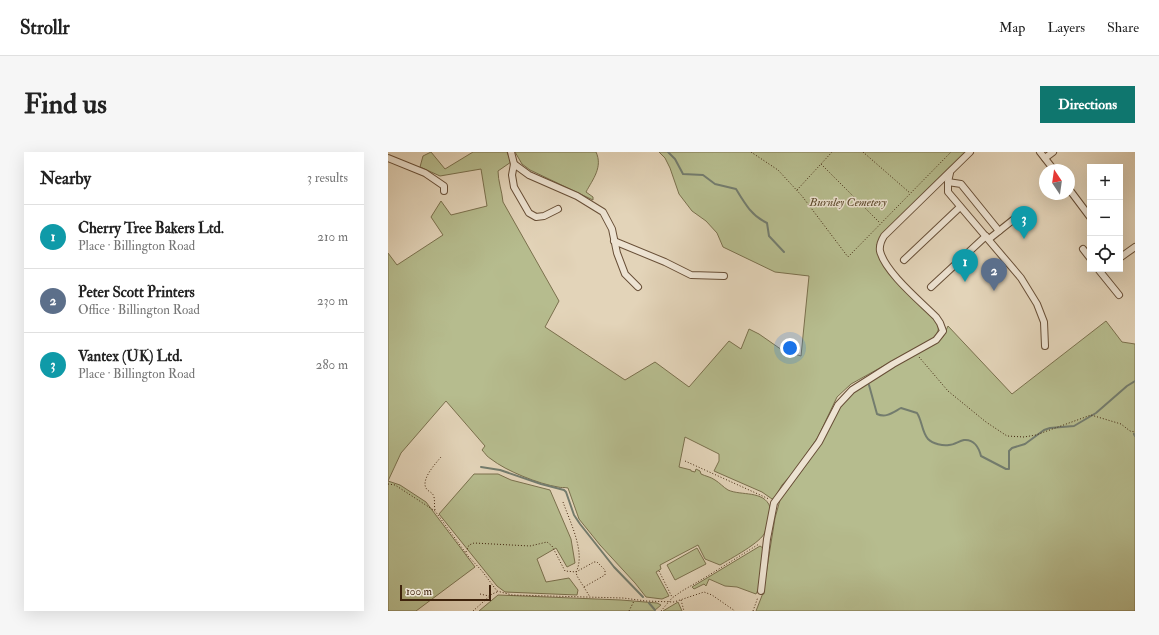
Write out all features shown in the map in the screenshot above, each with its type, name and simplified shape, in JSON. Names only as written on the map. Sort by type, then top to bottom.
[{"type":"street","points":[[511,152],[514,164],[512,175],[514,188],[529,213],[536,218],[558,209]]},
{"type":"street","points":[[761,591],[767,539],[774,503],[819,442],[838,405],[852,390],[936,340],[943,331],[940,323],[888,268],[880,251],[880,244],[884,236],[970,152]]},
{"type":"street","points":[[1040,152],[1050,164]]},
{"type":"street","points":[[1045,158],[1053,152]]},
{"type":"street","points":[[388,158],[425,173],[444,186],[444,191]]},
{"type":"street","points":[[514,164],[529,175],[577,196],[602,212],[612,229],[614,241],[625,274],[638,287]]},
{"type":"street","points":[[950,172],[948,192],[1021,278],[1037,304],[1044,322],[1045,346]]},
{"type":"street","points":[[948,182],[961,184],[999,231]]},
{"type":"street","points":[[1075,197],[1087,213]]},
{"type":"street","points":[[904,260],[960,207]]},
{"type":"street","points":[[931,286],[988,238],[1023,212]]},
{"type":"street","points":[[614,241],[665,262],[691,275],[724,276]]},
{"type":"street","points":[[1123,255],[1135,246]]},
{"type":"street","points":[[1083,249],[1087,254]]},
{"type":"street","points":[[1101,272],[1119,295]]},
{"type":"path","points":[[751,152],[778,170],[848,257],[950,153],[948,152]]},
{"type":"path","points":[[796,191],[832,152]]},
{"type":"path","points":[[863,152],[911,193]]},
{"type":"path","points":[[821,164],[881,224]]},
{"type":"path","points":[[914,352],[948,391],[986,422],[1007,436],[1024,437],[1036,435],[1091,415],[1121,424],[1130,431],[1135,432]]},
{"type":"path","points":[[435,511],[434,497],[432,493],[426,489],[425,485],[429,473],[441,457]]},
{"type":"path","points":[[685,461],[765,497],[774,503]]},
{"type":"path","points":[[388,484],[395,486],[435,511],[497,591],[512,595],[623,598],[668,601],[680,600],[704,592],[712,595],[735,611]]},
{"type":"path","points":[[563,502],[579,550],[578,567],[576,572],[590,598]]},
{"type":"path","points":[[661,611],[672,598],[767,539]]},
{"type":"path","points":[[466,552],[469,545],[474,543],[530,546],[547,542],[552,546],[565,571],[576,572],[594,562],[597,562],[605,570],[605,575],[584,587]]},
{"type":"path","points":[[659,571],[672,598]]},
{"type":"path","points":[[473,611],[489,596],[497,591]]},
{"type":"path","points":[[753,611],[761,591]]},
{"type":"path","points":[[480,594],[489,596]]},
{"type":"path","points":[[628,611],[635,600]]},
{"type":"path","points":[[680,600],[684,611]]},
{"type":"green space","name":"Burnley Cemetery","points":[[431,152],[445,169],[473,152],[507,152],[511,162],[498,171],[503,202],[559,301],[545,327],[625,380],[655,362],[689,387],[729,341],[741,349],[749,329],[782,350],[801,356],[809,276],[775,272],[723,247],[717,233],[706,221],[692,211],[679,194],[670,168],[665,158],[659,152],[970,152],[877,244],[877,249],[882,262],[937,321],[938,331],[936,335],[932,339],[851,384],[837,397],[818,437],[793,473],[782,485],[774,499],[762,492],[714,471],[719,461],[719,454],[685,437],[679,467],[695,472],[696,469],[700,471],[701,474],[713,479],[733,492],[752,494],[763,498],[770,507],[768,523],[763,536],[758,541],[720,565],[705,559],[698,545],[660,565],[661,569],[656,572],[669,596],[662,599],[646,597],[600,545],[579,519],[568,488],[532,480],[497,464],[482,450],[485,446],[446,401],[401,453],[388,481],[388,253],[397,265],[443,235],[431,217],[441,201],[451,215],[487,206],[481,169],[440,176],[420,167],[423,156]]},
{"type":"green space","points":[[515,152],[596,152],[598,157],[598,168],[586,192],[593,197],[593,200],[530,170],[522,164]]},
{"type":"green space","points":[[1106,321],[1122,342],[1135,344],[1135,611],[756,611],[763,593],[775,518],[780,500],[809,461],[840,405],[855,391],[933,345],[943,337],[948,326],[1012,394]]},
{"type":"green space","points":[[474,474],[498,474],[511,480],[550,490],[571,539],[575,563],[567,567],[556,548],[537,559],[546,582],[569,578],[578,590],[577,595],[505,592],[497,586],[439,514]]},
{"type":"green space","points":[[388,481],[400,485],[426,502],[475,567],[416,611],[388,611]]},
{"type":"green space","points":[[760,546],[763,548],[759,588],[756,594],[737,587],[725,586],[709,579],[706,586],[704,584],[694,589],[692,587]]},
{"type":"green space","points":[[697,548],[706,564],[675,580],[667,565]]},
{"type":"green space","points":[[498,595],[621,600],[657,603],[661,605],[654,611],[479,611]]},
{"type":"green space","points":[[678,602],[682,611],[663,611]]},
{"type":"waterway","points":[[668,152],[675,159],[683,174],[703,175],[715,184],[736,189],[753,213],[767,223],[769,236],[784,252]]},
{"type":"waterway","points":[[869,385],[877,414],[886,415],[901,408],[917,413],[924,433],[930,441],[947,445],[964,440],[971,441],[977,447],[981,456],[1006,469],[1009,469],[1009,451],[1012,448],[1025,444],[1044,430],[1074,426],[1096,413],[1127,386],[1135,381]]},
{"type":"waterway","points":[[481,467],[500,470],[564,490],[574,515],[580,524],[614,567],[643,597]]},
{"type":"waterway","points":[[649,603],[655,610]]},
{"type":"place","name":"Vantex (UK) Ltd.","points":[[1024,239]]},
{"type":"place","name":"Cherry Tree Bakers Ltd.","points":[[965,282]]},
{"type":"place","name":"Peter Scott Printers","points":[[994,291]]}]
